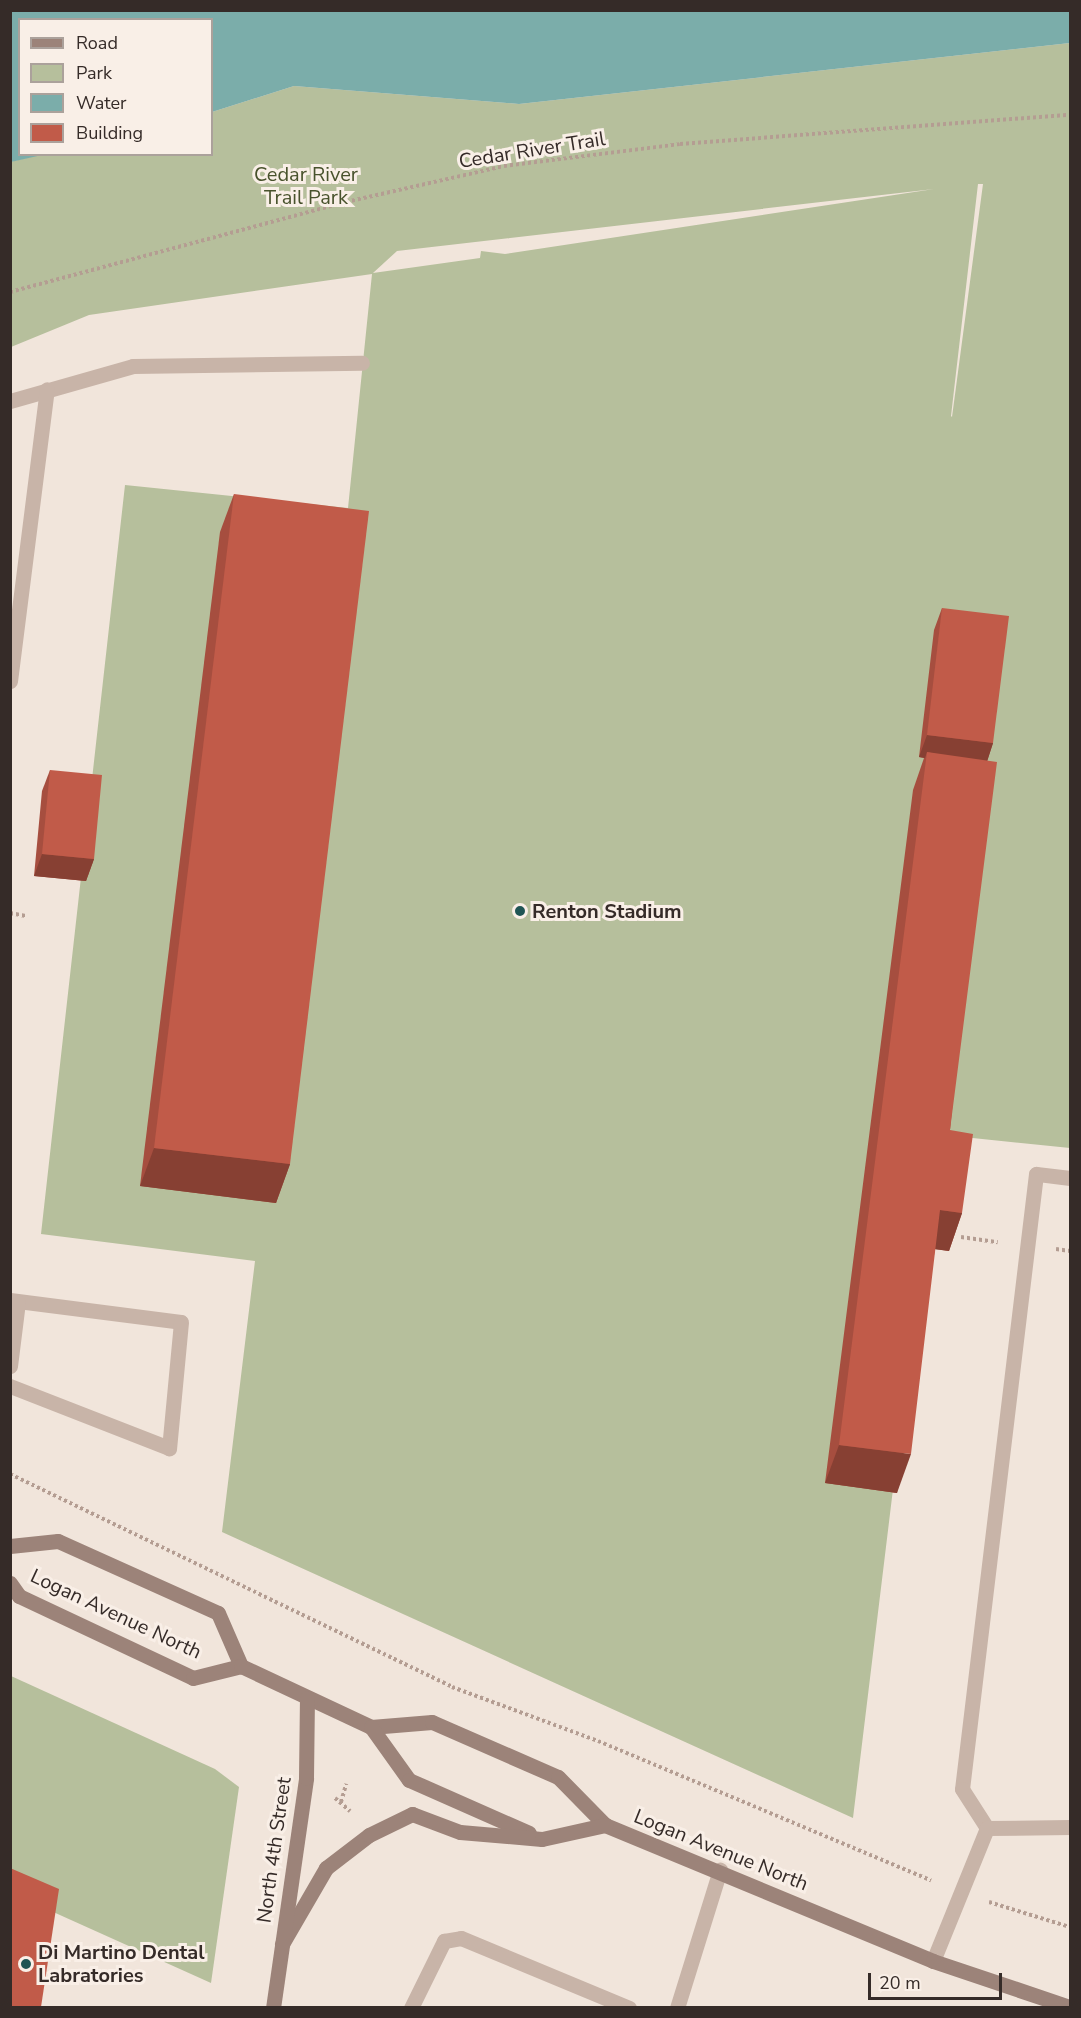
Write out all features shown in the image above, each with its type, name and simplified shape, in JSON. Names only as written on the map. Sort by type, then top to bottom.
[{"type":"main road","name":"Logan Avenue North","points":[[10,1546],[58,1541],[218,1613],[242,1666],[307,1698],[371,1727],[432,1722],[558,1777],[605,1825],[720,1870],[933,1961],[1071,2007]]},
{"type":"main road","name":"Logan Avenue North","points":[[10,1583],[19,1596],[193,1678],[242,1666]]},
{"type":"main road","name":"North 4th Street","points":[[273,2007],[306,1778],[307,1698]]},
{"type":"main road","name":"Logan Avenue North","points":[[371,1727],[409,1780],[542,1839]]},
{"type":"main road","points":[[282,1944],[326,1868],[369,1835],[412,1814],[460,1832],[542,1839],[605,1825]]},
{"type":"lane","points":[[10,401],[133,366],[362,363]]},
{"type":"lane","points":[[10,681],[47,389]]},
{"type":"lane","points":[[987,1828],[962,1789],[1036,1174],[1071,1178]]},
{"type":"lane","points":[[10,1366],[14,1301],[181,1322],[168,1448],[10,1386]]},
{"type":"lane","points":[[987,1828],[1071,1827]]},
{"type":"lane","points":[[933,1961],[987,1828]]},
{"type":"lane","points":[[677,2007],[720,1870]]},
{"type":"lane","points":[[411,2007],[444,1941],[461,1938],[630,2007]]},
{"type":"path","name":"Cedar River Trail","points":[[10,292],[346,202],[504,166],[680,144],[1071,115]]},
{"type":"path","points":[[10,914],[26,916]]},
{"type":"path","points":[[10,1474],[452,1687],[598,1741],[960,1892],[1071,1927]]},
{"type":"path","points":[[341,1802],[346,1784]]},
{"type":"green space","name":"Renton Stadium","points":[[1070,43],[1070,1148],[963,1137],[936,1169],[983,800],[999,618],[853,1818],[222,1532],[255,1261],[41,1234],[125,485],[348,508],[372,274],[89,315],[11,347],[10,162],[34,156],[213,156],[213,112],[294,86],[519,104]],"holes":[[[978,184],[983,184],[952,417]],[[934,189],[505,254],[481,251],[480,258],[373,273],[397,251]]]},
{"type":"green space","points":[[11,1676],[215,1769],[239,1787],[211,1983],[11,1893]]},
{"type":"water","points":[[1070,10],[1070,43],[519,104],[294,86],[213,112],[213,18],[18,18],[18,156],[38,156],[11,162],[11,11]]},
{"type":"building","points":[[234,494],[369,511],[290,1164],[154,1148]]},
{"type":"building","points":[[942,608],[1009,616],[993,743],[927,735]]},
{"type":"building","points":[[927,752],[997,762],[950,1130],[973,1134],[962,1213],[940,1210],[911,1454],[839,1445]]},
{"type":"building","points":[[50,770],[102,775],[94,859],[42,854]]},
{"type":"building","points":[[10,1868],[59,1889],[41,2007],[10,2007]]},
{"type":"place","name":"Renton Stadium","points":[[520,911]]},
{"type":"place","name":"Di Martino Dental Labratories","points":[[26,1964]]},
{"type":"park label","name":"Cedar River Trail Park","points":[[306,186]]}]
